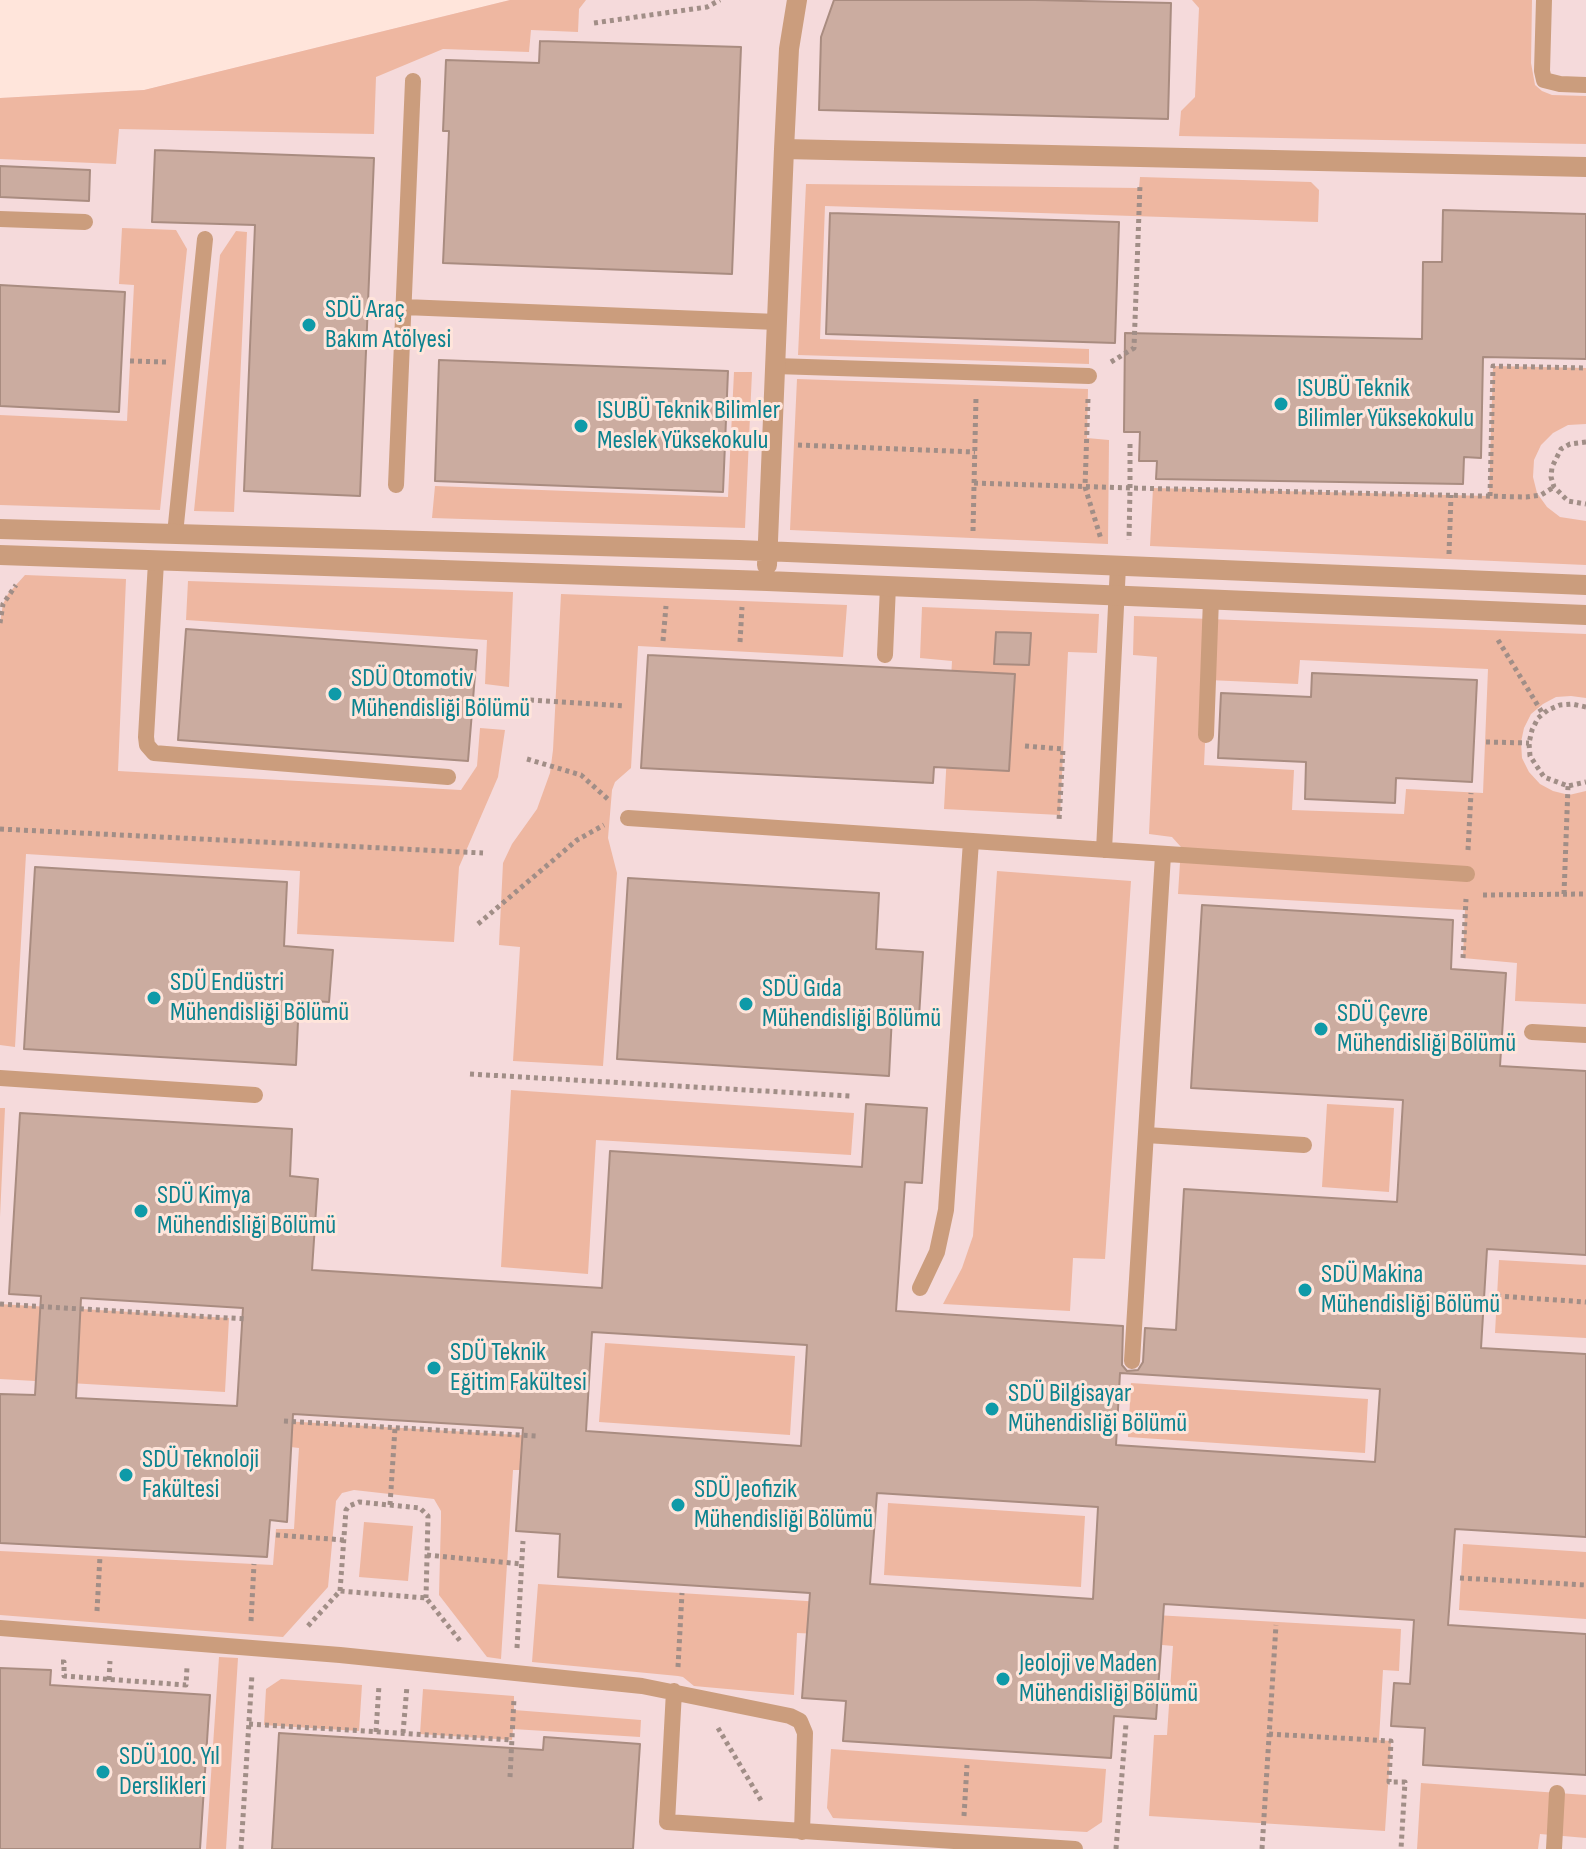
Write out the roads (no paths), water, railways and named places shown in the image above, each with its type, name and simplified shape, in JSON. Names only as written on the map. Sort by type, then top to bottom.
[{"type":"street","points":[[767,581],[789,49],[797,0]]},
{"type":"street","points":[[784,149],[1586,167]]},
{"type":"street","points":[[0,548],[4,529],[768,552],[1586,585]]},
{"type":"street","points":[[0,555],[767,581],[1586,615]]},
{"type":"lane","points":[[1544,0],[1544,80],[1586,85]]},
{"type":"lane","points":[[396,485],[413,81]]},
{"type":"lane","points":[[0,219],[85,222]]},
{"type":"lane","points":[[175,534],[205,239]]},
{"type":"lane","points":[[404,307],[777,322]]},
{"type":"lane","points":[[775,366],[1089,376]]},
{"type":"lane","points":[[156,562],[146,737],[147,745],[154,753],[448,777]]},
{"type":"lane","points":[[1104,850],[1118,566]]},
{"type":"lane","points":[[885,655],[888,586]]},
{"type":"lane","points":[[1206,735],[1211,599]]},
{"type":"lane","points":[[628,818],[1467,874]]},
{"type":"lane","points":[[920,1288],[937,1252],[946,1210],[971,841]]},
{"type":"lane","points":[[1132,1361],[1163,855]]},
{"type":"lane","points":[[1532,1032],[1586,1035]]},
{"type":"lane","points":[[0,1078],[255,1095]]},
{"type":"lane","points":[[1146,1135],[1304,1145]]},
{"type":"lane","points":[[0,1628],[252,1641],[516,1673],[676,1684],[800,1721],[806,1737],[802,1832]]},
{"type":"lane","points":[[676,1684],[667,1822],[1075,1849]]},
{"type":"lane","points":[[1554,1849],[1557,1793]]},
{"type":"place","name":"SDÜ Araç Bakım Atölyesi","points":[[309,325]]},
{"type":"place","name":"ISUBÜ Teknik Bilimler Yüksekokulu","points":[[1281,404]]},
{"type":"place","name":"ISUBÜ Teknik Bilimler Meslek Yüksekokulu","points":[[581,426]]},
{"type":"place","name":"SDÜ Otomotiv Mühendisliği Bölümü","points":[[335,694]]},
{"type":"place","name":"SDÜ Endüstri Mühendisliği Bölümü","points":[[154,998]]},
{"type":"place","name":"SDÜ Gıda Mühendisliği Bölümü","points":[[746,1004]]},
{"type":"place","name":"SDÜ Çevre Mühendisliği Bölümü","points":[[1321,1029]]},
{"type":"place","name":"SDÜ Kimya Mühendisliği Bölümü","points":[[141,1211]]},
{"type":"place","name":"SDÜ Makina Mühendisliği Bölümü","points":[[1305,1290]]},
{"type":"place","name":"SDÜ Teknik Eğitim Fakültesi","points":[[434,1368]]},
{"type":"place","name":"SDÜ Bilgisayar Mühendisliği Bölümü","points":[[992,1409]]},
{"type":"place","name":"SDÜ Teknoloji Fakültesi","points":[[126,1475]]},
{"type":"place","name":"SDÜ Jeofizik Mühendisliği Bölümü","points":[[678,1505]]},
{"type":"place","name":"Jeoloji ve Maden Mühendisliği Bölümü","points":[[1003,1679]]},
{"type":"place","name":"SDÜ 100. Yıl Derslikleri","points":[[103,1772]]}]
